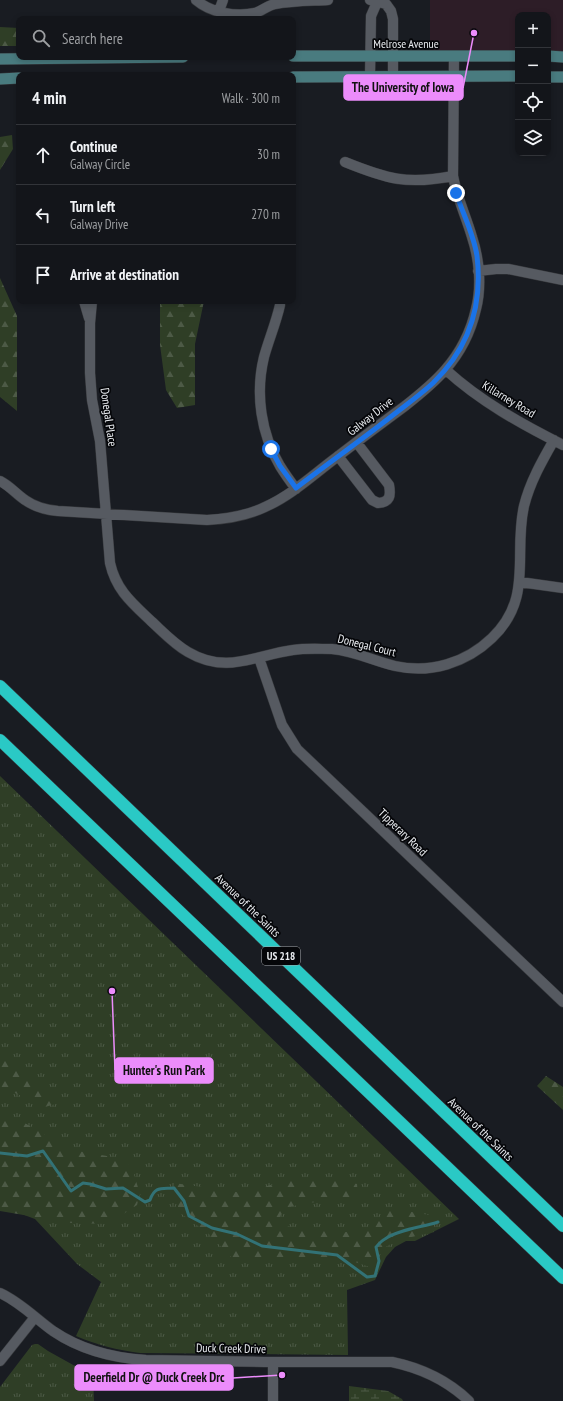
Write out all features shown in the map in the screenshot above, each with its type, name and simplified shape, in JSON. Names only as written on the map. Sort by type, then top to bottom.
[{"type":"highway","points":[[0,681],[34,719]]},
{"type":"highway","name":"Avenue of the Saints","points":[[0,686],[563,1226]]},
{"type":"highway","points":[[0,740],[563,1278]]},
{"type":"main road","name":"Melrose Avenue","points":[[296,56],[515,56]]},
{"type":"main road","points":[[551,56],[563,56]]},
{"type":"main road","points":[[0,59],[16,59]]},
{"type":"main road","points":[[296,77],[515,76]]},
{"type":"main road","points":[[551,76],[563,77]]},
{"type":"main road","points":[[0,79],[16,78]]},
{"type":"street","points":[[196,0],[209,8],[234,14],[256,12],[273,4],[328,0]]},
{"type":"street","points":[[219,11],[223,0]]},
{"type":"street","points":[[263,0],[273,4]]},
{"type":"street","points":[[370,76],[371,16],[375,0],[386,4],[391,11],[393,19],[393,76]]},
{"type":"street","name":"Galway Drive","points":[[0,481],[8,485],[25,500],[46,510],[106,515],[207,520],[239,516],[274,502],[296,488],[424,391],[446,370],[464,343],[477,307],[478,271],[476,254],[472,237],[456,193],[453,176],[454,56]]},
{"type":"street","points":[[345,162],[378,175],[405,180],[423,181],[453,176]]},
{"type":"street","points":[[478,271],[496,269],[508,270],[563,280]]},
{"type":"street","name":"Donegal Place","points":[[85,304],[90,324]]},
{"type":"street","name":"Donegal Place","points":[[92,304],[90,324],[90,373],[100,441],[106,515]]},
{"type":"street","points":[[280,305],[264,357],[261,376],[260,402],[264,428],[271,449],[280,466],[296,488]]},
{"type":"street","name":"Killarney Road","points":[[446,370],[463,386],[482,399],[559,442]]},
{"type":"street","name":"Donegal Court","points":[[106,515],[110,563],[112,574],[118,585],[127,598],[171,639],[190,653],[203,659],[232,663],[293,650],[334,649],[355,653],[395,666],[422,669],[438,667],[454,663],[481,648],[502,627],[510,613],[520,582],[524,507],[535,475],[559,442]]},
{"type":"street","points":[[338,456],[372,500],[378,503],[385,502],[389,498],[389,485],[357,443]]},
{"type":"street","points":[[520,582],[563,588]]},
{"type":"street","name":"Tipperary Road","points":[[259,658],[282,725],[297,749],[563,1002]]},
{"type":"street","name":"Duck Creek Drive","points":[[0,1293],[67,1339],[106,1355],[146,1360],[392,1362],[412,1367],[438,1378],[453,1387],[469,1401]]},
{"type":"street","points":[[0,1361],[35,1317]]},
{"type":"street","points":[[273,1362],[274,1401]]},
{"type":"shaded area","points":[[430,0],[563,0],[563,52],[551,52],[551,12],[515,12],[515,51],[430,51]]},
{"type":"green space","points":[[0,27],[16,28],[16,46],[0,46]]},
{"type":"green space","points":[[12,135],[13,149],[0,170],[0,137]]},
{"type":"green space","points":[[0,278],[17,316],[17,411],[0,397]]},
{"type":"green space","points":[[160,304],[203,304],[195,344],[195,405],[177,408],[166,390],[160,345]]},
{"type":"green space","points":[[0,776],[459,1219],[415,1241],[406,1241],[395,1247],[386,1257],[375,1280],[347,1290],[348,1355],[140,1353],[107,1347],[76,1336],[101,1282],[77,1264],[35,1219],[0,1206]]},
{"type":"green space","points":[[0,1054],[12,1061],[62,1102],[45,1107],[0,1086]]},
{"type":"green space","points":[[546,1076],[563,1087],[563,1110],[537,1086]]},
{"type":"green space","points":[[0,1111],[21,1121],[72,1150],[107,1156],[131,1165],[140,1194],[137,1205],[108,1224],[71,1223],[0,1211]]},
{"type":"green space","points":[[326,1177],[357,1184],[358,1197],[308,1203],[284,1208],[276,1225],[339,1233],[368,1229],[389,1208],[429,1215],[434,1232],[398,1240],[382,1249],[373,1268],[352,1261],[233,1259],[209,1234],[179,1212],[174,1183],[243,1193],[281,1182]]},
{"type":"green space","points":[[38,1344],[93,1376],[94,1401],[0,1401],[0,1387],[32,1345]]},
{"type":"green space","points":[[349,1386],[388,1391],[403,1401],[349,1401]]},
{"type":"waterway","points":[[0,1153],[27,1156],[43,1151],[71,1191],[83,1183],[106,1189],[123,1188],[145,1202],[150,1200],[156,1190],[174,1188],[184,1201],[189,1216],[212,1228],[237,1234],[262,1246],[337,1255],[367,1277],[375,1276],[379,1261],[376,1247],[382,1241],[396,1233],[438,1222]]},
{"type":"place","name":"The University of Iowa","points":[[474,33]]},
{"type":"place","name":"Hunter's Run Park","points":[[112,991]]},
{"type":"place","name":"Deerfield Dr @ Duck Creek Drc","points":[[282,1375]]},
{"type":"route","points":[[271,449],[280,466],[296,488],[424,391],[446,370],[456,357],[464,343],[477,307],[478,288],[476,254],[472,237],[456,193]]}]
